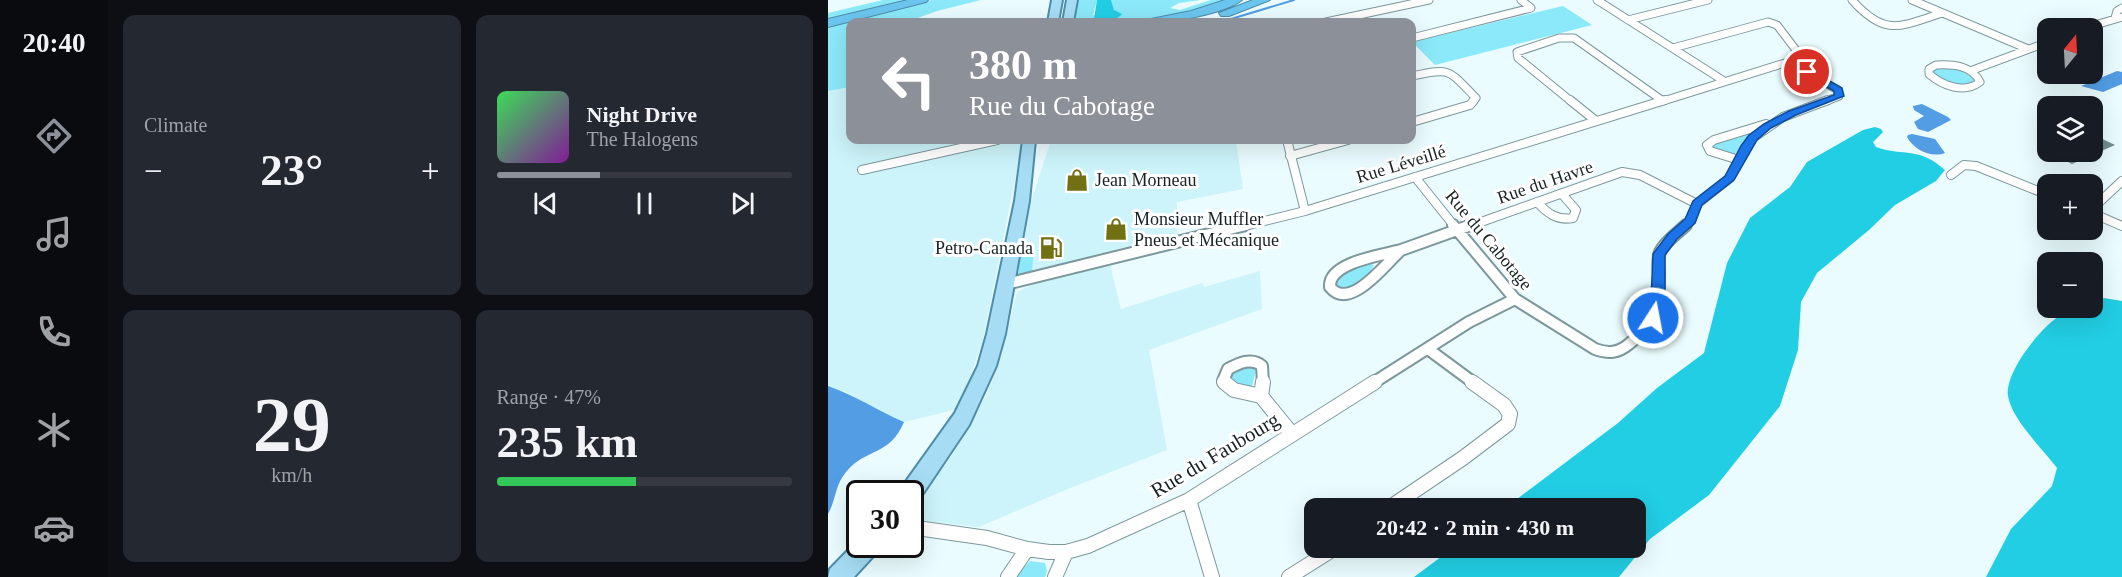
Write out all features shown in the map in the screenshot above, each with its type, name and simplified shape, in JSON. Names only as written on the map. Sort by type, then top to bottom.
[{"type":"highway","points":[[828,11],[875,0]]},
{"type":"highway","points":[[848,18],[922,0]]},
{"type":"highway","points":[[1174,18],[1236,0]]},
{"type":"highway","points":[[1205,18],[1231,12],[1264,0]]},
{"type":"highway","points":[[828,23],[846,19]]},
{"type":"main road","points":[[1054,18],[1058,0]]},
{"type":"main road","points":[[1069,18],[1072,0]]},
{"type":"main road","points":[[920,480],[957,428],[980,384],[992,349],[1022,201],[1029,144]]},
{"type":"main road","points":[[1022,201],[1040,144]]},
{"type":"street","points":[[1345,18],[1429,0]]},
{"type":"street","points":[[1416,37],[1531,8],[1521,0]]},
{"type":"street","points":[[1597,0],[1724,81]]},
{"type":"street","points":[[1628,20],[1708,0]]},
{"type":"street","points":[[1852,0],[1873,21],[1887,27],[1900,26],[1942,13]]},
{"type":"street","points":[[1912,0],[2028,49]]},
{"type":"street","points":[[2103,22],[2118,17],[2117,12],[2122,8]]},
{"type":"street","name":"Rue Léveillé","points":[[1006,284],[1305,211],[1788,62],[1799,54],[1777,25],[1768,22],[1673,48]]},
{"type":"street","points":[[1596,121],[1518,58],[1517,52],[1559,38],[1574,38],[1663,100]]},
{"type":"street","points":[[1970,71],[1980,81],[1977,86],[1968,88],[1941,83],[1928,71],[1932,67],[1941,65],[1970,71],[2037,46]]},
{"type":"street","name":"Rue du Cabotage","points":[[1739,160],[1710,151],[1707,145],[1714,140],[1775,121],[1840,94],[1834,87],[1788,62]]},
{"type":"street","points":[[1416,75],[1438,70],[1449,71],[1476,99],[1470,105],[1416,121]]},
{"type":"street","name":"Rue du Cabotage","points":[[1415,177],[1515,299],[1596,349],[1606,353],[1620,351],[1642,334],[1653,318],[1658,301],[1659,254],[1691,221],[1697,204],[1730,178],[1753,138],[1775,121]]},
{"type":"street","points":[[862,170],[979,144]]},
{"type":"street","points":[[1288,144],[1305,211]]},
{"type":"street","points":[[1290,156],[1334,144]]},
{"type":"street","points":[[1951,175],[1964,165],[1976,166],[2037,191]]},
{"type":"street","name":"Rue du Havre","points":[[1401,250],[1361,289],[1352,294],[1342,294],[1330,288],[1328,282],[1336,271],[1359,261],[1401,250],[1622,172],[1630,172],[1697,204]]},
{"type":"street","points":[[2103,200],[2122,181]]},
{"type":"street","points":[[1537,202],[1550,215],[1559,219],[1573,218],[1576,210],[1562,194]]},
{"type":"street","points":[[2103,216],[2122,226]]},
{"type":"street","name":"Rue du Faubourg","points":[[924,528],[987,538],[1027,549],[1066,552],[1088,546],[1189,500],[1469,322],[1515,299]]},
{"type":"street","points":[[1404,498],[1508,424],[1510,414],[1504,405],[1428,349]]},
{"type":"street","points":[[1261,396],[1292,434]]},
{"type":"street","points":[[1189,500],[1212,577]]},
{"type":"street","points":[[1008,577],[1027,549]]},
{"type":"street","points":[[1055,577],[1066,552]]},
{"type":"street","points":[[1289,577],[1319,558]]},
{"type":"shaded area","points":[[883,0],[913,0],[828,22],[828,13]]},
{"type":"shaded area","points":[[932,0],[981,0],[918,18],[860,18]]},
{"type":"shaded area","points":[[1075,0],[1097,0],[1093,15],[1121,14],[1114,11],[1111,0],[1200,0],[1179,3],[1170,8],[1180,10],[1211,0],[1232,0],[1160,18],[1073,18]]},
{"type":"shaded area","points":[[1097,0],[1111,0],[1114,10],[1122,14],[1117,18],[1094,18]]},
{"type":"shaded area","points":[[1563,6],[1592,25],[1435,65],[1416,46],[1416,41]]},
{"type":"shaded area","points":[[846,22],[846,88],[828,91],[828,26]]},
{"type":"shaded area","points":[[1939,67],[1964,72],[1976,81],[1960,85],[1951,82],[1936,76],[1933,71]]},
{"type":"shaded area","points":[[2117,71],[2122,72],[2122,84],[2103,92],[2081,86],[2103,84],[2103,77]]},
{"type":"shaded area","points":[[846,88],[846,144],[973,144],[937,156],[996,144],[1022,144],[982,344],[958,409],[904,422],[846,392],[828,386],[828,91]]},
{"type":"shaded area","points":[[1922,104],[1951,120],[1928,132],[1918,129],[1914,122],[1924,116],[1914,110],[1913,106]]},
{"type":"shaded area","points":[[1875,127],[1881,129],[1883,132],[1873,142],[1876,147],[1919,155],[1945,170],[1936,181],[1895,205],[1817,273],[1801,302],[1798,350],[1780,406],[1709,495],[1646,544],[1646,498],[1518,498],[1618,423],[1657,388],[1704,353],[1727,263],[1750,218],[1790,187],[1807,162],[1863,130]]},
{"type":"shaded area","points":[[1747,133],[1751,134],[1735,154],[1712,146],[1716,144]]},
{"type":"shaded area","points":[[1912,134],[1935,139],[1945,153],[1923,152],[1910,142],[1907,137]]},
{"type":"shaded area","points":[[1050,144],[1237,144],[1243,189],[1177,202],[1177,239],[1018,275],[1031,202]]},
{"type":"shaded area","points":[[1027,246],[1034,249],[1032,272],[1018,275],[1022,247]]},
{"type":"shaded area","points":[[1110,265],[1121,309],[1202,283],[1204,287],[1260,271],[1262,309],[1149,350],[1167,450],[979,527],[924,521],[924,492],[953,454],[987,394],[1002,354],[1017,292],[1040,281]]},
{"type":"shaded area","points":[[1374,265],[1367,275],[1353,287],[1341,288],[1335,285],[1336,277],[1351,269]]},
{"type":"shaded area","points":[[2103,298],[2122,301],[2122,577],[1986,577],[2011,529],[2052,486],[2057,468],[2015,415],[2008,396],[2013,372],[2030,344],[2057,318],[2103,318]]},
{"type":"shaded area","points":[[1237,367],[1251,367],[1256,370],[1252,386],[1238,386],[1230,378]]},
{"type":"shaded area","points":[[828,386],[904,422],[892,441],[854,464],[846,472],[828,514]]},
{"type":"shaded area","points":[[1440,558],[1634,558],[1619,577],[1414,577]]},
{"type":"shaded area","points":[[1030,561],[1045,563],[1047,571],[1045,577],[1014,577]]},
{"type":"building","points":[[2103,139],[2115,145],[2103,150]]},
{"type":"waterway","points":[[1234,18],[1294,0]]},
{"type":"place","name":"Jean Morneau","points":[[1077,180]]},
{"type":"place","name":"Monsieur Muffler Pneus et Mécanique","points":[[1116,229]]},
{"type":"place","name":"Petro-Canada","points":[[1051,248]]},
{"type":"route","points":[[1653,318],[1658,301],[1659,254],[1665,245],[1691,221],[1697,204],[1730,178],[1745,148],[1768,126],[1793,113],[1839,96],[1838,90],[1807,72]]}]
